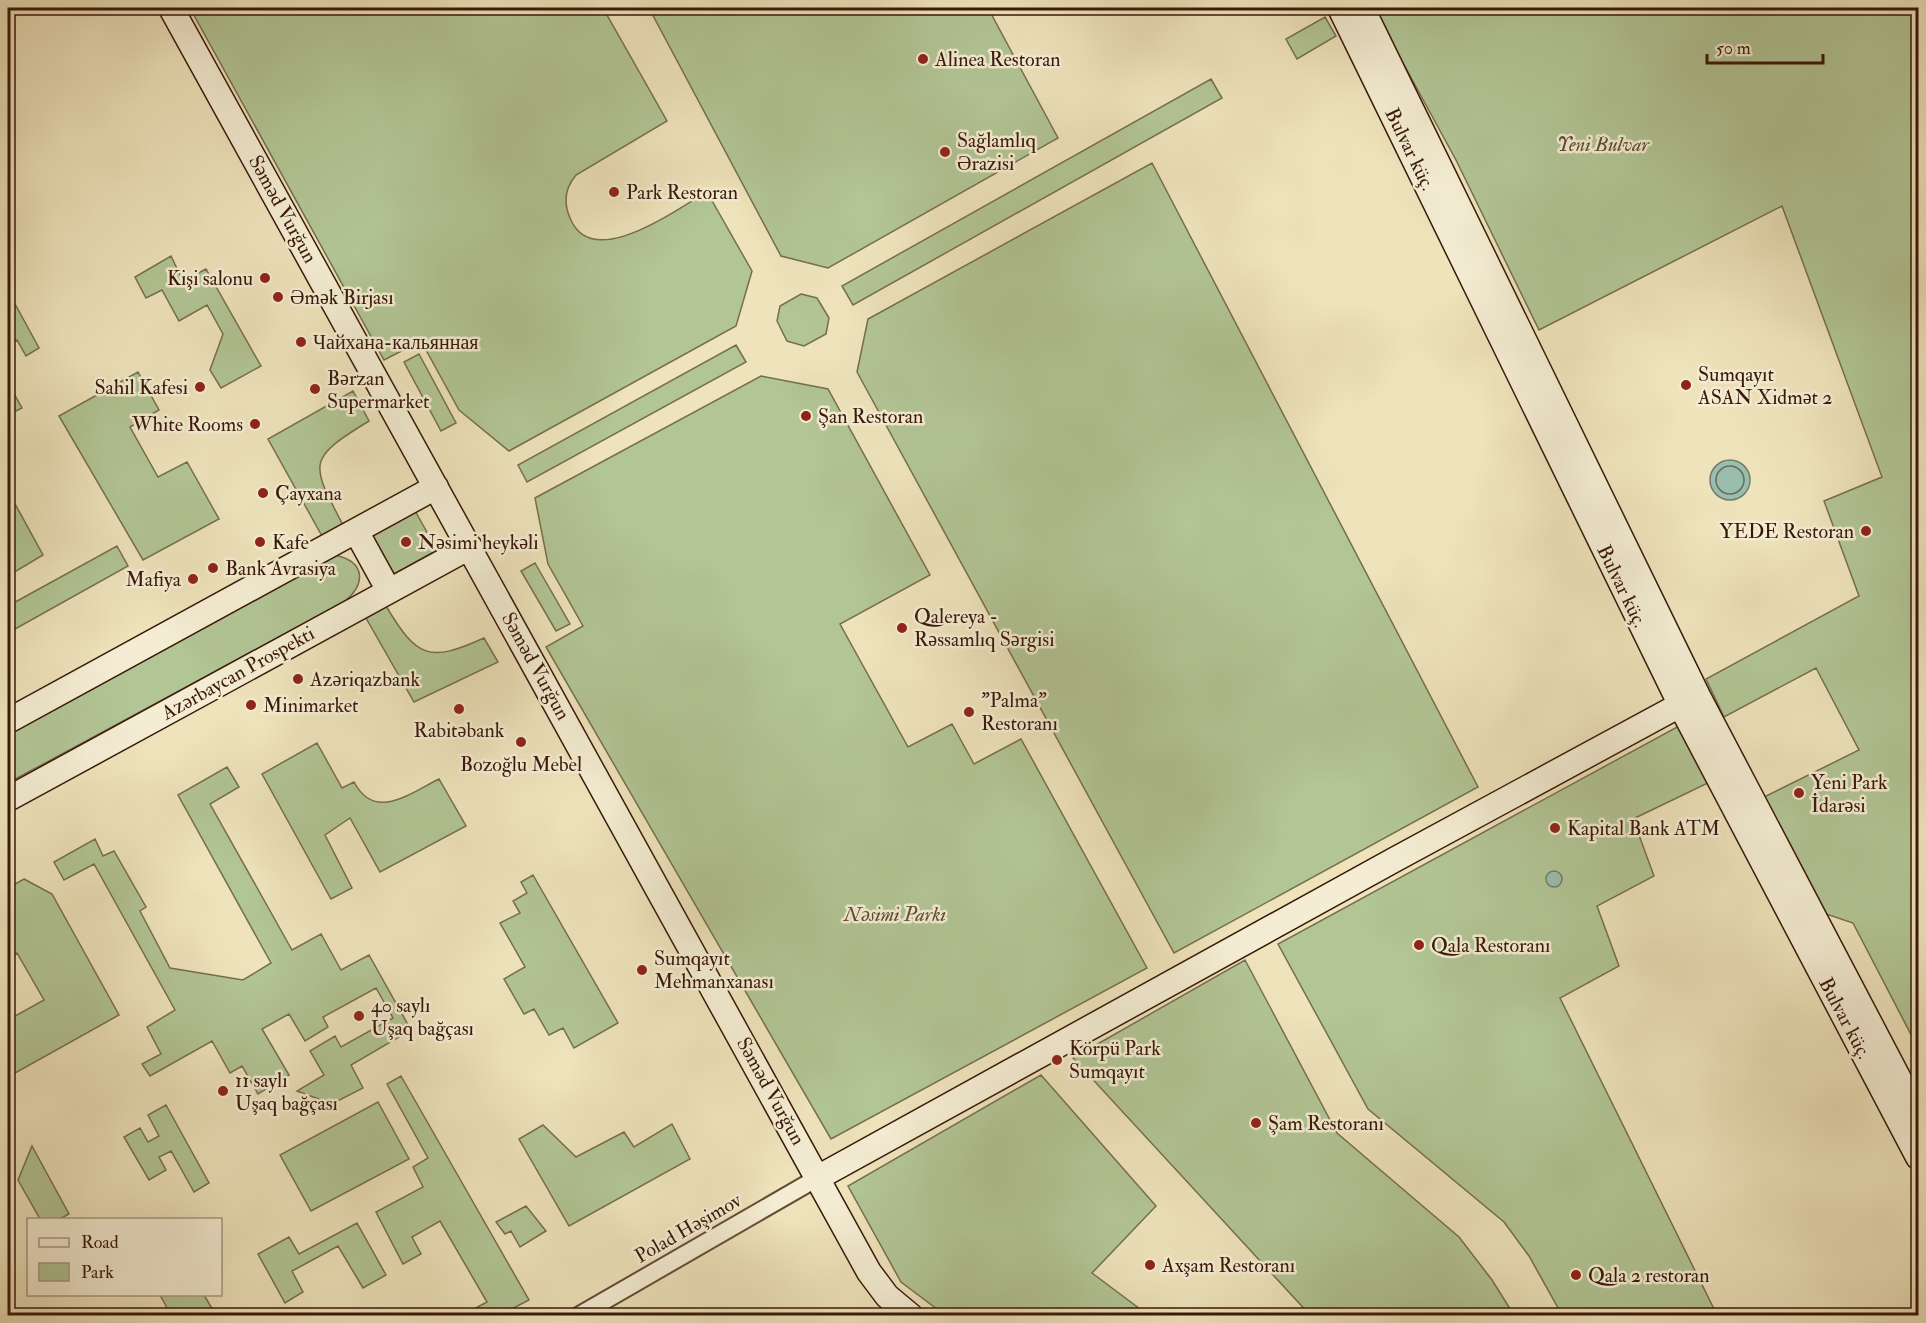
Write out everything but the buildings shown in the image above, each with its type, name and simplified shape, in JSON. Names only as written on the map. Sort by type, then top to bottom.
[{"type":"street","name":"Səməd Vurğun","points":[[171,8],[878,1285],[887,1296],[911,1316]]},
{"type":"street","name":"Bulvar küç.","points":[[1340,8],[1689,701],[1799,911],[1918,1157]]},
{"type":"street","name":"Bulvar küç.","points":[[1362,8],[1689,701]]},
{"type":"street","points":[[8,720],[436,487]]},
{"type":"street","points":[[356,531],[388,591]]},
{"type":"street","name":"Azərbaycan Prospekti","points":[[8,799],[470,547]]},
{"type":"street","points":[[819,1178],[1394,860],[1689,701]]},
{"type":"street","name":"Bulvar küç.","points":[[1799,911],[1918,1115]]},
{"type":"street","name":"Polad Həşimov","points":[[578,1316],[819,1178]]},
{"type":"green space","points":[[190,8],[603,8],[667,121],[576,175],[566,195],[566,206],[570,218],[581,233],[596,240],[615,238],[656,222],[707,192],[752,271],[736,326],[509,451],[459,410],[421,341],[384,360]]},
{"type":"green space","points":[[649,8],[988,8],[1058,138],[828,268],[781,256]]},
{"type":"green space","name":"Yeni Bulvar","points":[[1373,8],[1918,8],[1918,1048],[1853,923],[1826,914],[1764,797],[1859,750],[1816,668],[1724,717],[1706,679],[1859,596],[1824,501],[1882,477],[1782,206],[1539,330],[1456,160]]},
{"type":"green space","points":[[1325,17],[1336,36],[1297,59],[1286,39]]},
{"type":"green space","points":[[1211,79],[1222,98],[853,305],[842,286]]},
{"type":"green space","points":[[1152,163],[1478,787],[1174,953],[857,372],[868,319]]},
{"type":"green space","points":[[171,256],[183,281],[206,269],[261,366],[221,388],[210,370],[223,334],[207,305],[179,321],[162,290],[146,298],[135,277]]},
{"type":"green space","points":[[8,291],[39,348],[26,356],[17,340],[8,345]]},
{"type":"green space","points":[[801,294],[817,298],[829,318],[826,334],[804,346],[787,341],[777,321],[780,306]]},
{"type":"green space","points":[[736,345],[746,362],[527,482],[518,465]]},
{"type":"green space","points":[[419,354],[456,423],[441,431],[404,362]]},
{"type":"green space","points":[[138,372],[159,410],[130,427],[158,477],[187,462],[219,519],[143,560],[59,416]]},
{"type":"green space","name":"Nəsimi Parkı","points":[[761,376],[828,389],[930,575],[840,624],[908,747],[952,724],[974,764],[1021,739],[1147,968],[831,1139],[546,647],[583,626],[548,564],[535,498]]},
{"type":"green space","points":[[8,383],[22,408],[8,415]]},
{"type":"green space","points":[[353,391],[369,421],[334,444],[320,464],[324,488],[343,525],[322,536],[268,439]]},
{"type":"green space","points":[[8,491],[43,555],[8,576]]},
{"type":"green space","points":[[414,509],[437,550],[394,574],[371,533]]},
{"type":"green space","points":[[117,546],[128,566],[8,633],[8,606]]},
{"type":"green space","points":[[335,555],[353,563],[359,574],[356,588],[344,602],[8,783],[8,732]]},
{"type":"green space","points":[[535,563],[570,624],[556,631],[521,571]]},
{"type":"green space","points":[[386,606],[407,636],[416,646],[426,651],[437,653],[450,651],[484,638],[498,662],[414,702],[366,618]]},
{"type":"green space","points":[[1679,726],[1710,782],[1633,819],[1654,876],[1597,906],[1619,966],[1560,998],[1717,1315],[1562,1315],[1529,1256],[1504,1222],[1368,1109],[1278,944]]},
{"type":"green space","points":[[317,743],[342,788],[354,782],[362,794],[372,800],[394,801],[439,779],[466,826],[380,872],[350,818],[325,835],[352,888],[331,899],[262,774]]},
{"type":"green space","points":[[227,767],[239,787],[210,804],[292,950],[321,934],[341,970],[369,955],[411,1030],[351,1065],[363,1088],[332,1104],[297,1091],[324,1075],[310,1051],[335,1036],[341,1047],[393,1018],[376,988],[323,1017],[328,1027],[305,1041],[289,1014],[262,1029],[289,1075],[258,1094],[242,1066],[230,1073],[212,1041],[150,1076],[142,1064],[161,1054],[147,1027],[175,1010],[94,864],[64,880],[54,862],[95,839],[103,856],[114,851],[146,907],[140,911],[170,968],[243,980],[271,963],[178,795]]},
{"type":"green space","points":[[533,875],[618,1023],[574,1048],[563,1028],[549,1035],[534,1009],[524,1014],[504,979],[525,967],[500,923],[520,913],[513,901],[527,893],[521,882]]},
{"type":"green space","points":[[24,879],[52,894],[119,1015],[8,1077],[8,1020],[44,1000],[17,953],[8,958],[8,888]]},
{"type":"green space","points":[[1245,960],[1337,1133],[1459,1237],[1492,1280],[1514,1315],[1310,1315],[1073,1058]]},
{"type":"green space","points":[[1041,1075],[1156,1206],[1092,1273],[1148,1315],[945,1315],[901,1282],[848,1186]]},
{"type":"green space","points":[[401,1076],[529,1300],[500,1315],[463,1315],[487,1302],[440,1221],[412,1237],[421,1254],[403,1264],[376,1212],[423,1187],[413,1167],[428,1158],[387,1084]]},
{"type":"green space","points":[[378,1102],[409,1159],[311,1211],[280,1155]]},
{"type":"green space","points":[[166,1105],[209,1183],[194,1192],[171,1151],[159,1157],[166,1170],[149,1180],[124,1137],[140,1128],[148,1142],[159,1136],[148,1115]]},
{"type":"green space","points":[[672,1124],[690,1159],[569,1226],[519,1139],[543,1125],[576,1157],[624,1132],[634,1147]]},
{"type":"green space","points":[[32,1146],[69,1214],[62,1218],[39,1218],[18,1180]]},
{"type":"green space","points":[[526,1206],[546,1231],[520,1247],[511,1231],[505,1234],[496,1222]]},
{"type":"green space","points":[[357,1223],[386,1275],[363,1288],[338,1246],[292,1271],[303,1292],[285,1303],[258,1254],[289,1237],[299,1254]]},
{"type":"green space","points":[[161,1296],[205,1296],[216,1315],[171,1315]]},
{"type":"water","points":[[1730,460],[1738,461],[1744,466],[1749,472],[1749,488],[1744,494],[1738,499],[1730,500],[1722,499],[1716,494],[1711,488],[1710,480],[1711,472],[1716,466],[1722,461]]},
{"type":"water","points":[[1551,871],[1557,871],[1562,879],[1560,885],[1551,887],[1546,882],[1546,876]]},
{"type":"place","name":"Alinea Restoran","points":[[923,59]]},
{"type":"place","name":"Sağlamlıq Ərazisi","points":[[945,152]]},
{"type":"place","name":"Park Restoran","points":[[614,192]]},
{"type":"place","name":"Kişi salonu","points":[[265,278]]},
{"type":"place","name":"Əmək Birjası","points":[[278,297]]},
{"type":"place","name":"Чайхана-кальянная","points":[[301,342]]},
{"type":"place","name":"Sumqayıt ASAN Xidmət 2","points":[[1686,385]]},
{"type":"place","name":"Sahil Kafesi","points":[[200,387]]},
{"type":"place","name":"Bərzan Supermarket","points":[[315,389]]},
{"type":"place","name":"Şan Restoran","points":[[806,416]]},
{"type":"place","name":"White Rooms","points":[[255,424]]},
{"type":"place","name":"Çayxana","points":[[263,493]]},
{"type":"place","name":"YEDE Restoran","points":[[1866,531]]},
{"type":"place","name":"Kafe","points":[[260,542]]},
{"type":"place","name":"Nəsimi heykəli","points":[[406,542]]},
{"type":"place","name":"Bank Avrasiya","points":[[213,568]]},
{"type":"place","name":"Mafiya","points":[[193,579]]},
{"type":"place","name":"Qalereya - Rəssamlıq Sərgisi","points":[[902,628]]},
{"type":"place","name":"Azəriqazbank","points":[[298,679]]},
{"type":"place","name":"Minimarket","points":[[251,705]]},
{"type":"place","name":"Rabitəbank","points":[[459,709]]},
{"type":"place","name":"\"Palma\" Restoranı","points":[[969,712]]},
{"type":"place","name":"Bozoğlu Mebel","points":[[521,742]]},
{"type":"place","name":"Yeni Park İdarəsi","points":[[1799,793]]},
{"type":"place","name":"Kapital Bank ATM","points":[[1555,828]]},
{"type":"place","name":"Qala Restoranı","points":[[1419,945]]},
{"type":"place","name":"Sumqayıt Mehmanxanası","points":[[642,970]]},
{"type":"place","name":"40 saylı Uşaq bağçası","points":[[359,1016]]},
{"type":"place","name":"Körpü Park Sumqayıt","points":[[1057,1060]]},
{"type":"place","name":"11 saylı Uşaq bağçası","points":[[223,1091]]},
{"type":"place","name":"Şam Restoranı","points":[[1256,1123]]},
{"type":"place","name":"Axşam Restoranı","points":[[1150,1265]]},
{"type":"place","name":"Qala 2 restoran","points":[[1576,1275]]}]
